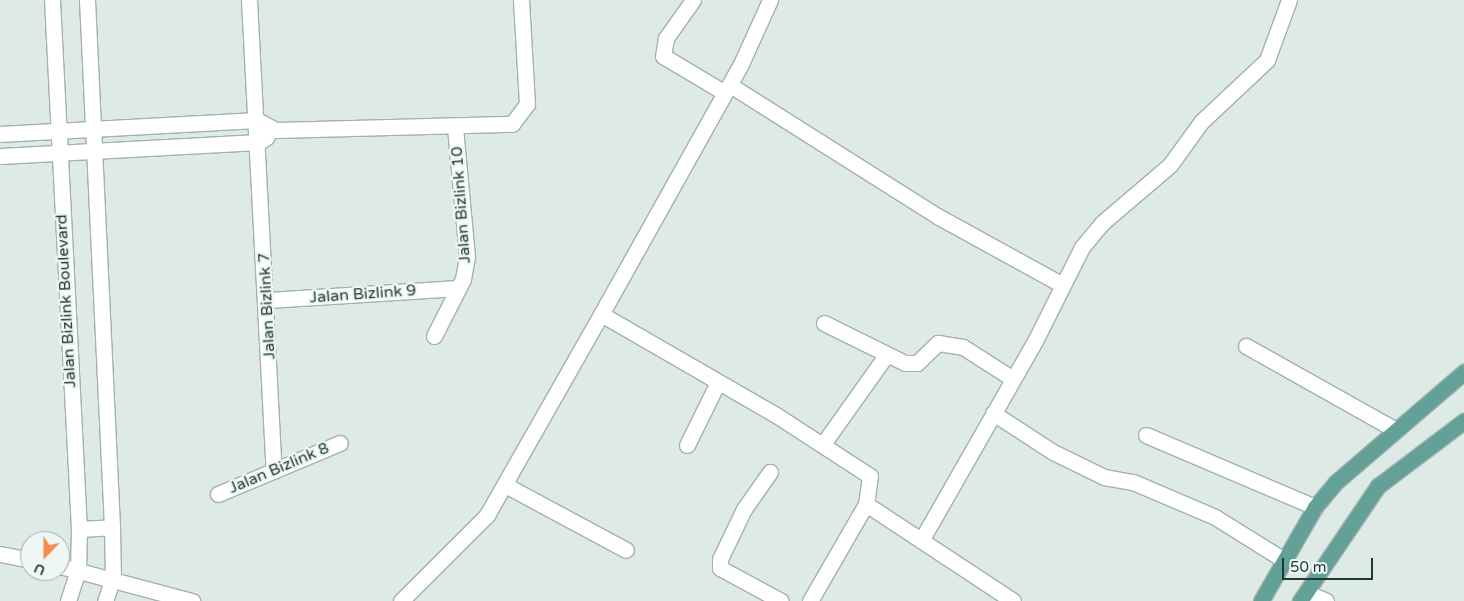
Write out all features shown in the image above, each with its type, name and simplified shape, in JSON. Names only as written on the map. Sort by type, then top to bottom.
[{"type":"main road","points":[[1261,601],[1315,506],[1394,429],[1464,372]]},
{"type":"main road","points":[[1303,597],[1378,486],[1464,421]]},
{"type":"street","name":"Jalan Bizlink Boulevard","points":[[52,0],[56,131],[79,530],[78,570],[68,601]]},
{"type":"street","points":[[88,0],[112,527],[113,578],[106,601]]},
{"type":"street","name":"Jalan Bizlink 7","points":[[249,0],[268,300],[274,470]]},
{"type":"street","points":[[0,134],[258,120],[276,130],[455,127],[512,124],[523,116],[527,104],[521,0]]},
{"type":"street","points":[[693,0],[666,38],[664,56],[728,89],[939,217],[1061,284]]},
{"type":"street","points":[[401,601],[487,514],[505,485],[728,89],[770,0]]},
{"type":"street","points":[[922,539],[1013,379],[1061,284],[1102,223],[1170,165],[1201,122],[1267,60],[1289,0]]},
{"type":"street","name":"Jalan Bizlink 10","points":[[434,336],[459,288],[467,257],[455,127]]},
{"type":"street","points":[[0,156],[95,149],[259,142],[276,130]]},
{"type":"street","name":"Jalan Bizlink 9","points":[[268,300],[459,288]]},
{"type":"street","points":[[601,314],[823,444],[870,476],[866,504],[810,601]]},
{"type":"street","points":[[824,323],[887,354],[917,362],[938,343],[948,343],[963,347],[1013,379]]},
{"type":"street","points":[[1246,346],[1394,429]]},
{"type":"street","points":[[823,444],[887,354]]},
{"type":"street","points":[[687,445],[718,382]]},
{"type":"street","points":[[993,413],[1053,452],[1104,477],[1133,482],[1215,517],[1284,560]]},
{"type":"street","points":[[1146,435],[1315,506]]},
{"type":"street","name":"Jalan Bizlink 8","points":[[218,494],[340,443]]},
{"type":"street","points":[[770,472],[744,509],[720,560],[720,568],[781,601]]},
{"type":"street","points":[[505,485],[626,550]]},
{"type":"street","points":[[866,504],[922,539],[1013,601]]},
{"type":"street","points":[[79,530],[112,527]]},
{"type":"street","points":[[0,554],[20,558]]},
{"type":"street","points":[[70,568],[113,578],[192,601]]},
{"type":"street","points":[[1303,597],[1326,601]]}]
